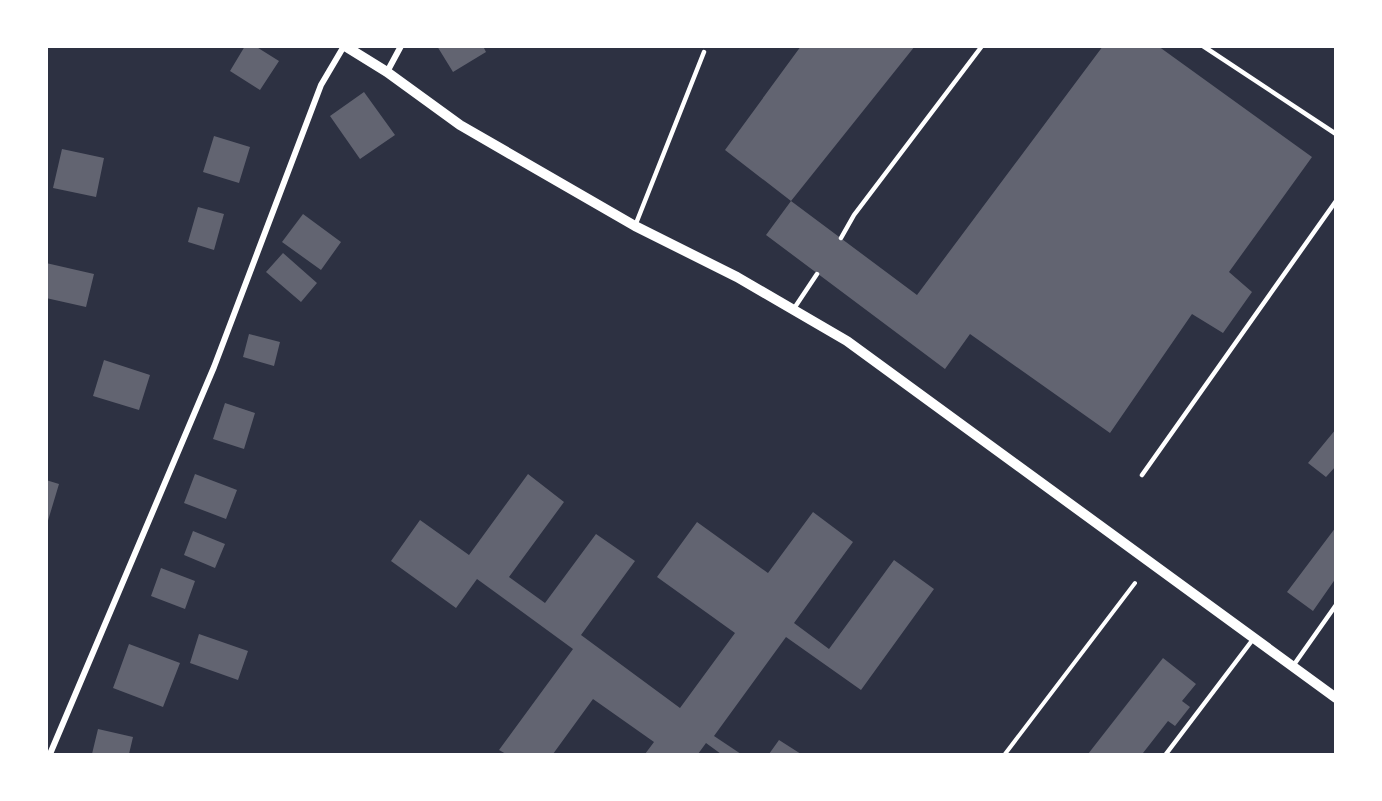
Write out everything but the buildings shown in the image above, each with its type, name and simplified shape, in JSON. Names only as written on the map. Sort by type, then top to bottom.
[{"type":"street","points":[[50,754],[214,367],[321,85],[345,46],[387,72],[460,125],[636,226],[737,277],[847,341],[1335,698]]},
{"type":"street","points":[[387,72],[401,46]]},
{"type":"lane","points":[[841,238],[854,215],[982,46]]},
{"type":"lane","points":[[1203,46],[1335,134]]},
{"type":"lane","points":[[636,226],[704,52]]},
{"type":"lane","points":[[1142,475],[1335,201]]},
{"type":"lane","points":[[793,310],[817,274]]},
{"type":"lane","points":[[1293,666],[1335,605]]},
{"type":"lane","points":[[1166,754],[1254,638]]},
{"type":"path","points":[[1005,754],[1135,583]]}]
